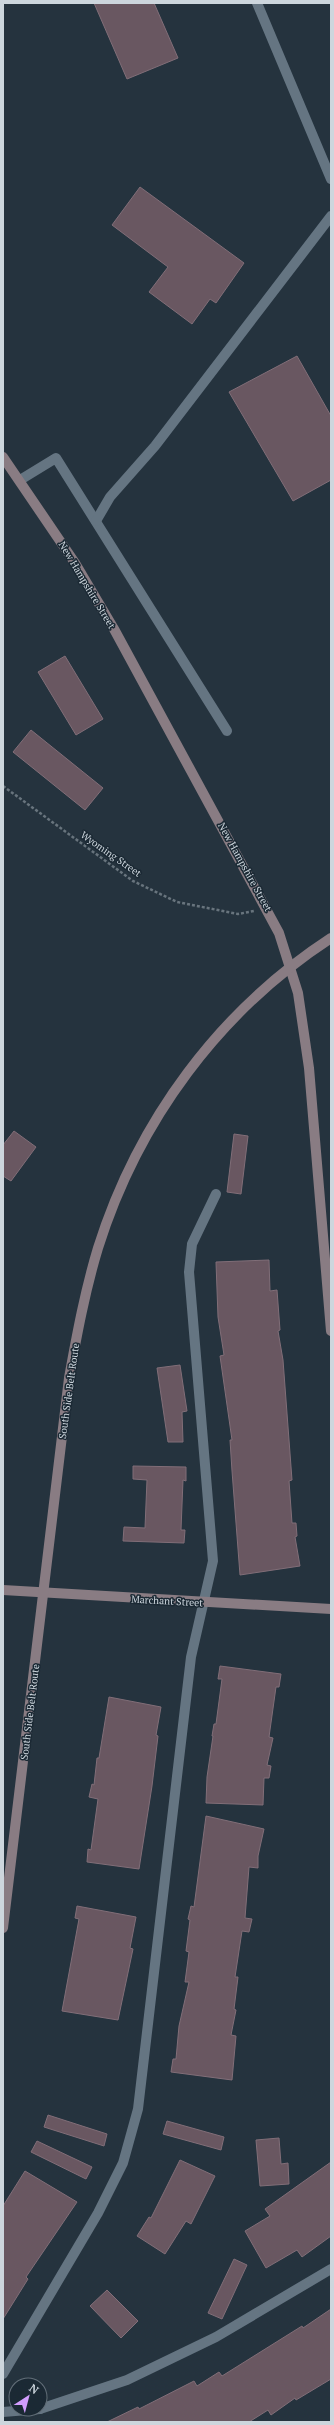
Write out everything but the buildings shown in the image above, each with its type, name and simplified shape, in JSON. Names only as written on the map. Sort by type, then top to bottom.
[{"type":"main road","name":"New Hampshire Street","points":[[3,457],[75,563],[114,629],[268,909],[279,933],[298,993],[309,1076],[331,1331]]},
{"type":"main road","name":"South Side Belt Route","points":[[3,1928],[45,1594],[69,1378],[80,1316],[98,1248],[126,1173],[152,1124],[181,1080],[211,1042],[245,1007],[282,974],[331,938]]},
{"type":"main road","name":"Marchant Street","points":[[3,1590],[45,1594],[331,1609]]},
{"type":"street","points":[[256,3],[331,179]]},
{"type":"street","points":[[96,521],[110,497],[155,446],[331,216]]},
{"type":"street","points":[[20,480],[56,458],[227,731]]},
{"type":"street","points":[[3,2374],[109,2192],[124,2163],[138,2110],[192,1657],[213,1561],[189,1272],[192,1244],[216,1194]]},
{"type":"street","points":[[48,2406],[126,2380],[216,2338],[331,2269]]},
{"type":"path","name":"Wyoming Street","points":[[3,786],[133,882],[171,899],[238,914],[268,909]]}]
